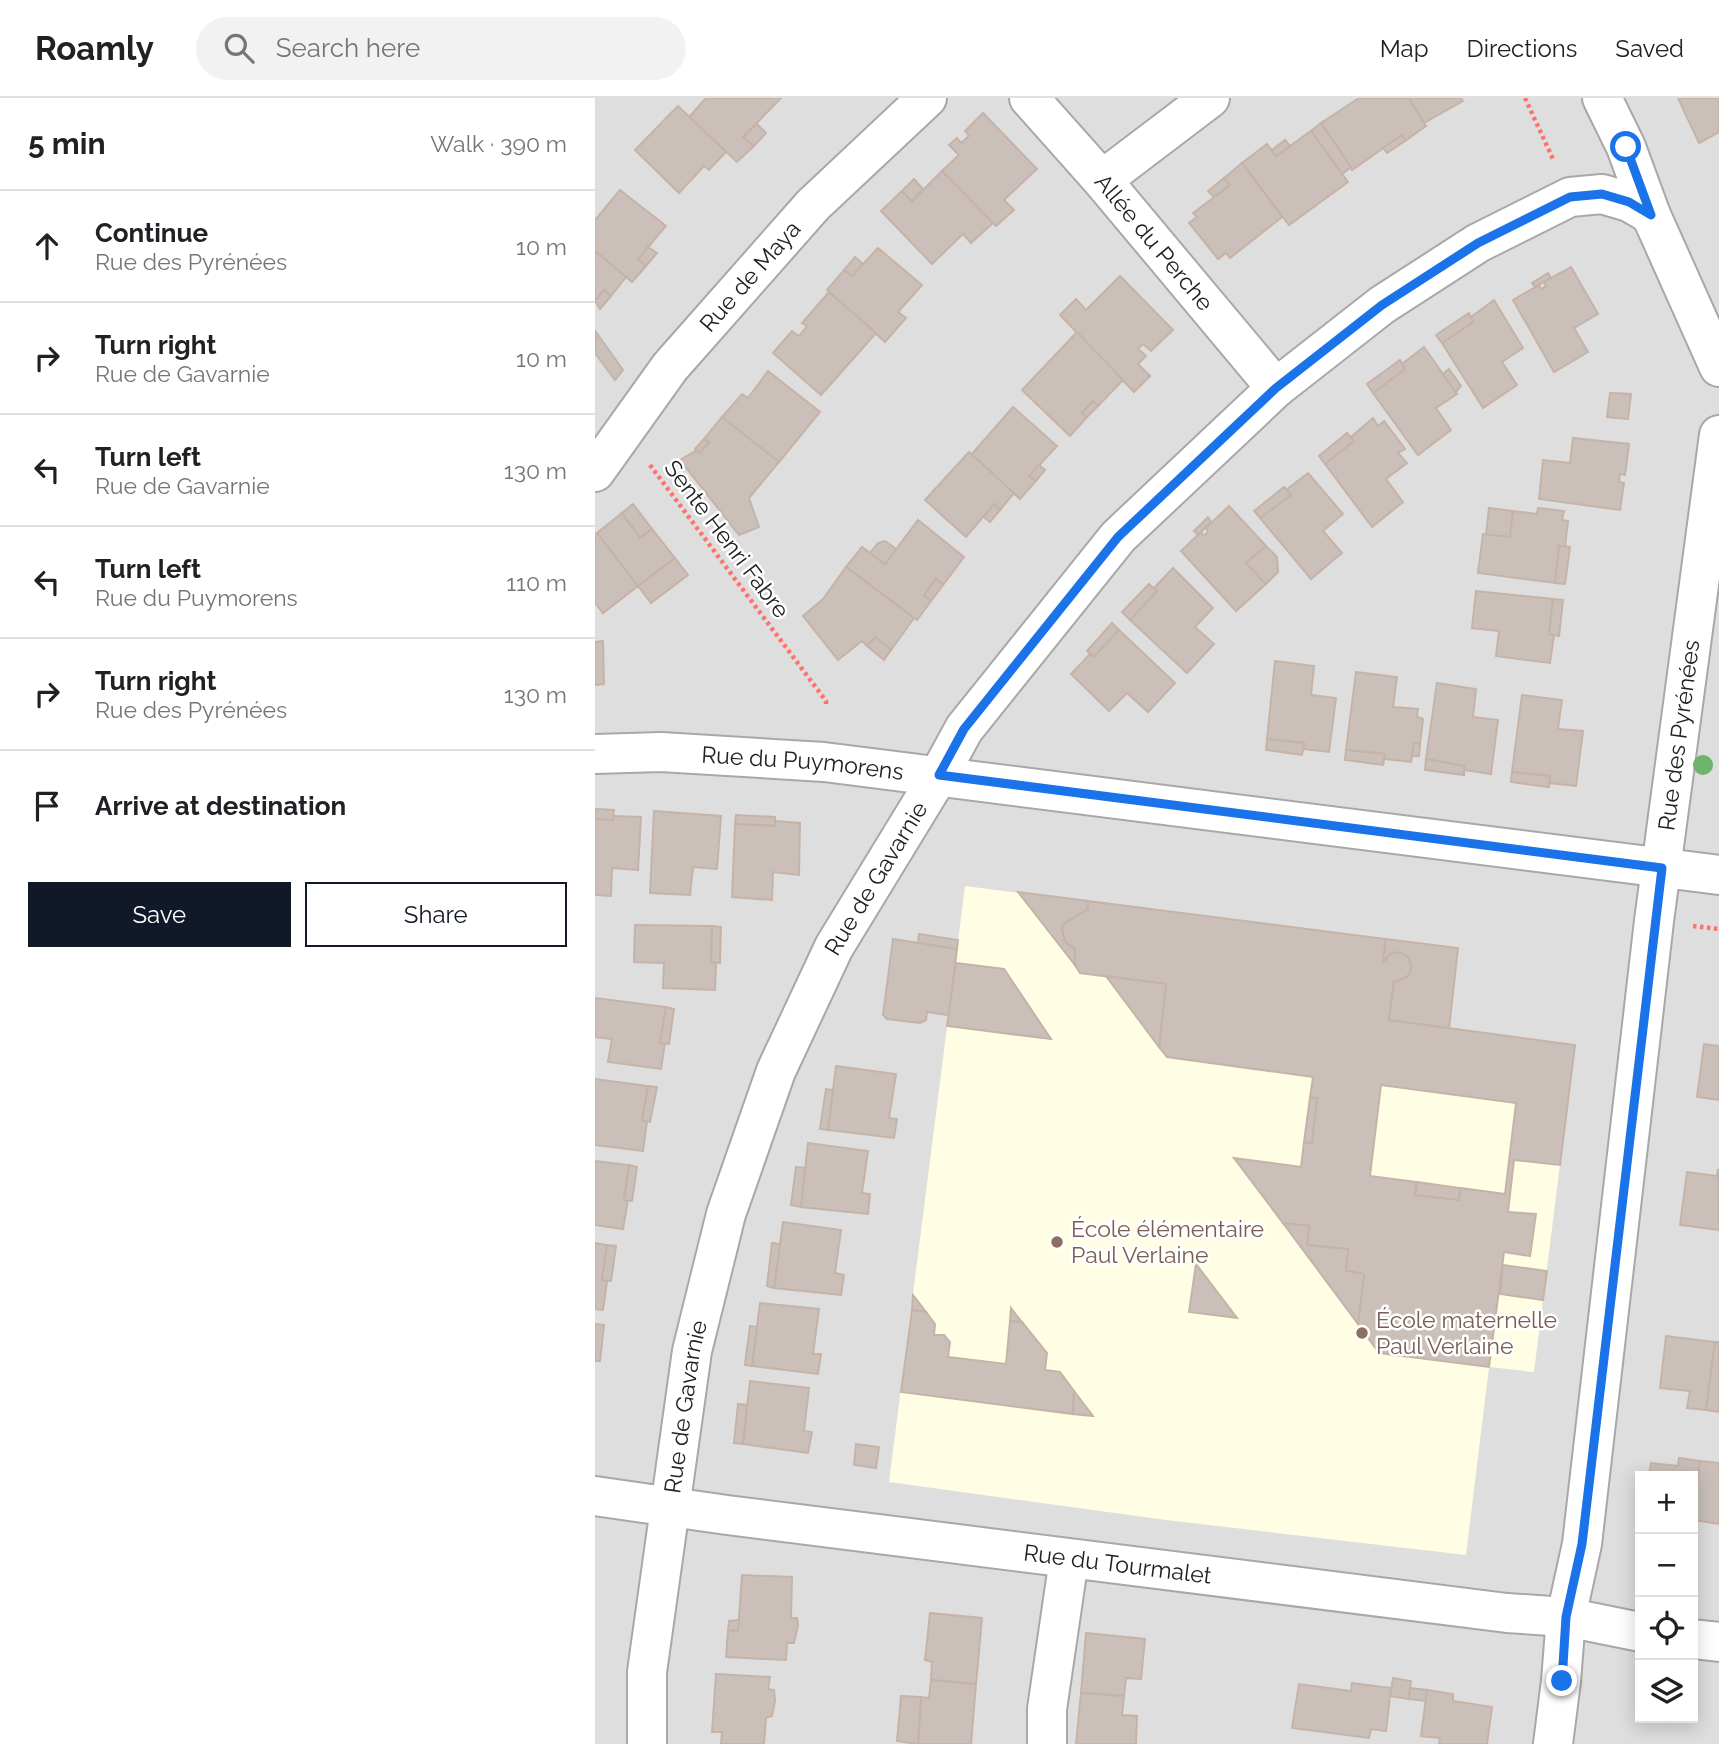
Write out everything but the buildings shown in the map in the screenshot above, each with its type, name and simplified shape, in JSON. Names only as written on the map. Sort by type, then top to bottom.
[{"type":"street","name":"Rue de Maya","points":[[595,472],[670,367],[813,205],[927,98]]},
{"type":"street","name":"Allée du Perche","points":[[1029,98],[1102,180],[1276,388]]},
{"type":"street","points":[[1102,180],[1210,98]]},
{"type":"street","points":[[1602,98],[1626,147],[1651,215],[1719,368]]},
{"type":"street","name":"Rue de Gavarnie","points":[[647,1744],[647,1672],[660,1564],[671,1507],[692,1351],[726,1214],[776,1071],[834,947],[964,729],[1118,537],[1276,388],[1382,305],[1478,243],[1570,197],[1602,194],[1629,202],[1651,215]]},
{"type":"street","name":"Rue des Pyrénées","points":[[1553,1744],[1562,1681],[1566,1617],[1582,1544],[1662,868],[1719,435]]},
{"type":"street","name":"Rue du Puymorens","points":[[595,754],[661,752],[824,762],[1719,875]]},
{"type":"street","name":"Rue du Tourmalet","points":[[595,1496],[1069,1559],[1507,1613],[1566,1617],[1635,1631]]},
{"type":"street","points":[[1047,1744],[1047,1709],[1069,1559]]},
{"type":"street","points":[[1698,1640],[1719,1642]]},
{"type":"path","points":[[1525,98],[1555,163]]},
{"type":"path","name":"Sente Henri Fabre","points":[[625,431],[826,701],[826,707]]},
{"type":"shaded area","points":[[595,98],[1719,98],[1719,1744],[595,1744]]},
{"type":"shaded area","name":"École élémentaire Paul Verlaine","points":[[965,886],[1458,948],[1449,1028],[1575,1045],[1534,1372],[1489,1367],[1466,1555],[1166,1520],[889,1482]]},
{"type":"place","name":"École élémentaire Paul Verlaine","points":[[1057,1242]]},
{"type":"place","name":"École maternelle Paul Verlaine","points":[[1362,1333]]},
{"type":"route","points":[[1562,1681],[1566,1617],[1582,1544],[1662,868],[939,775],[964,729],[1118,537],[1276,388],[1382,305],[1478,243],[1570,197],[1602,194],[1629,202],[1651,215],[1626,147]]}]
